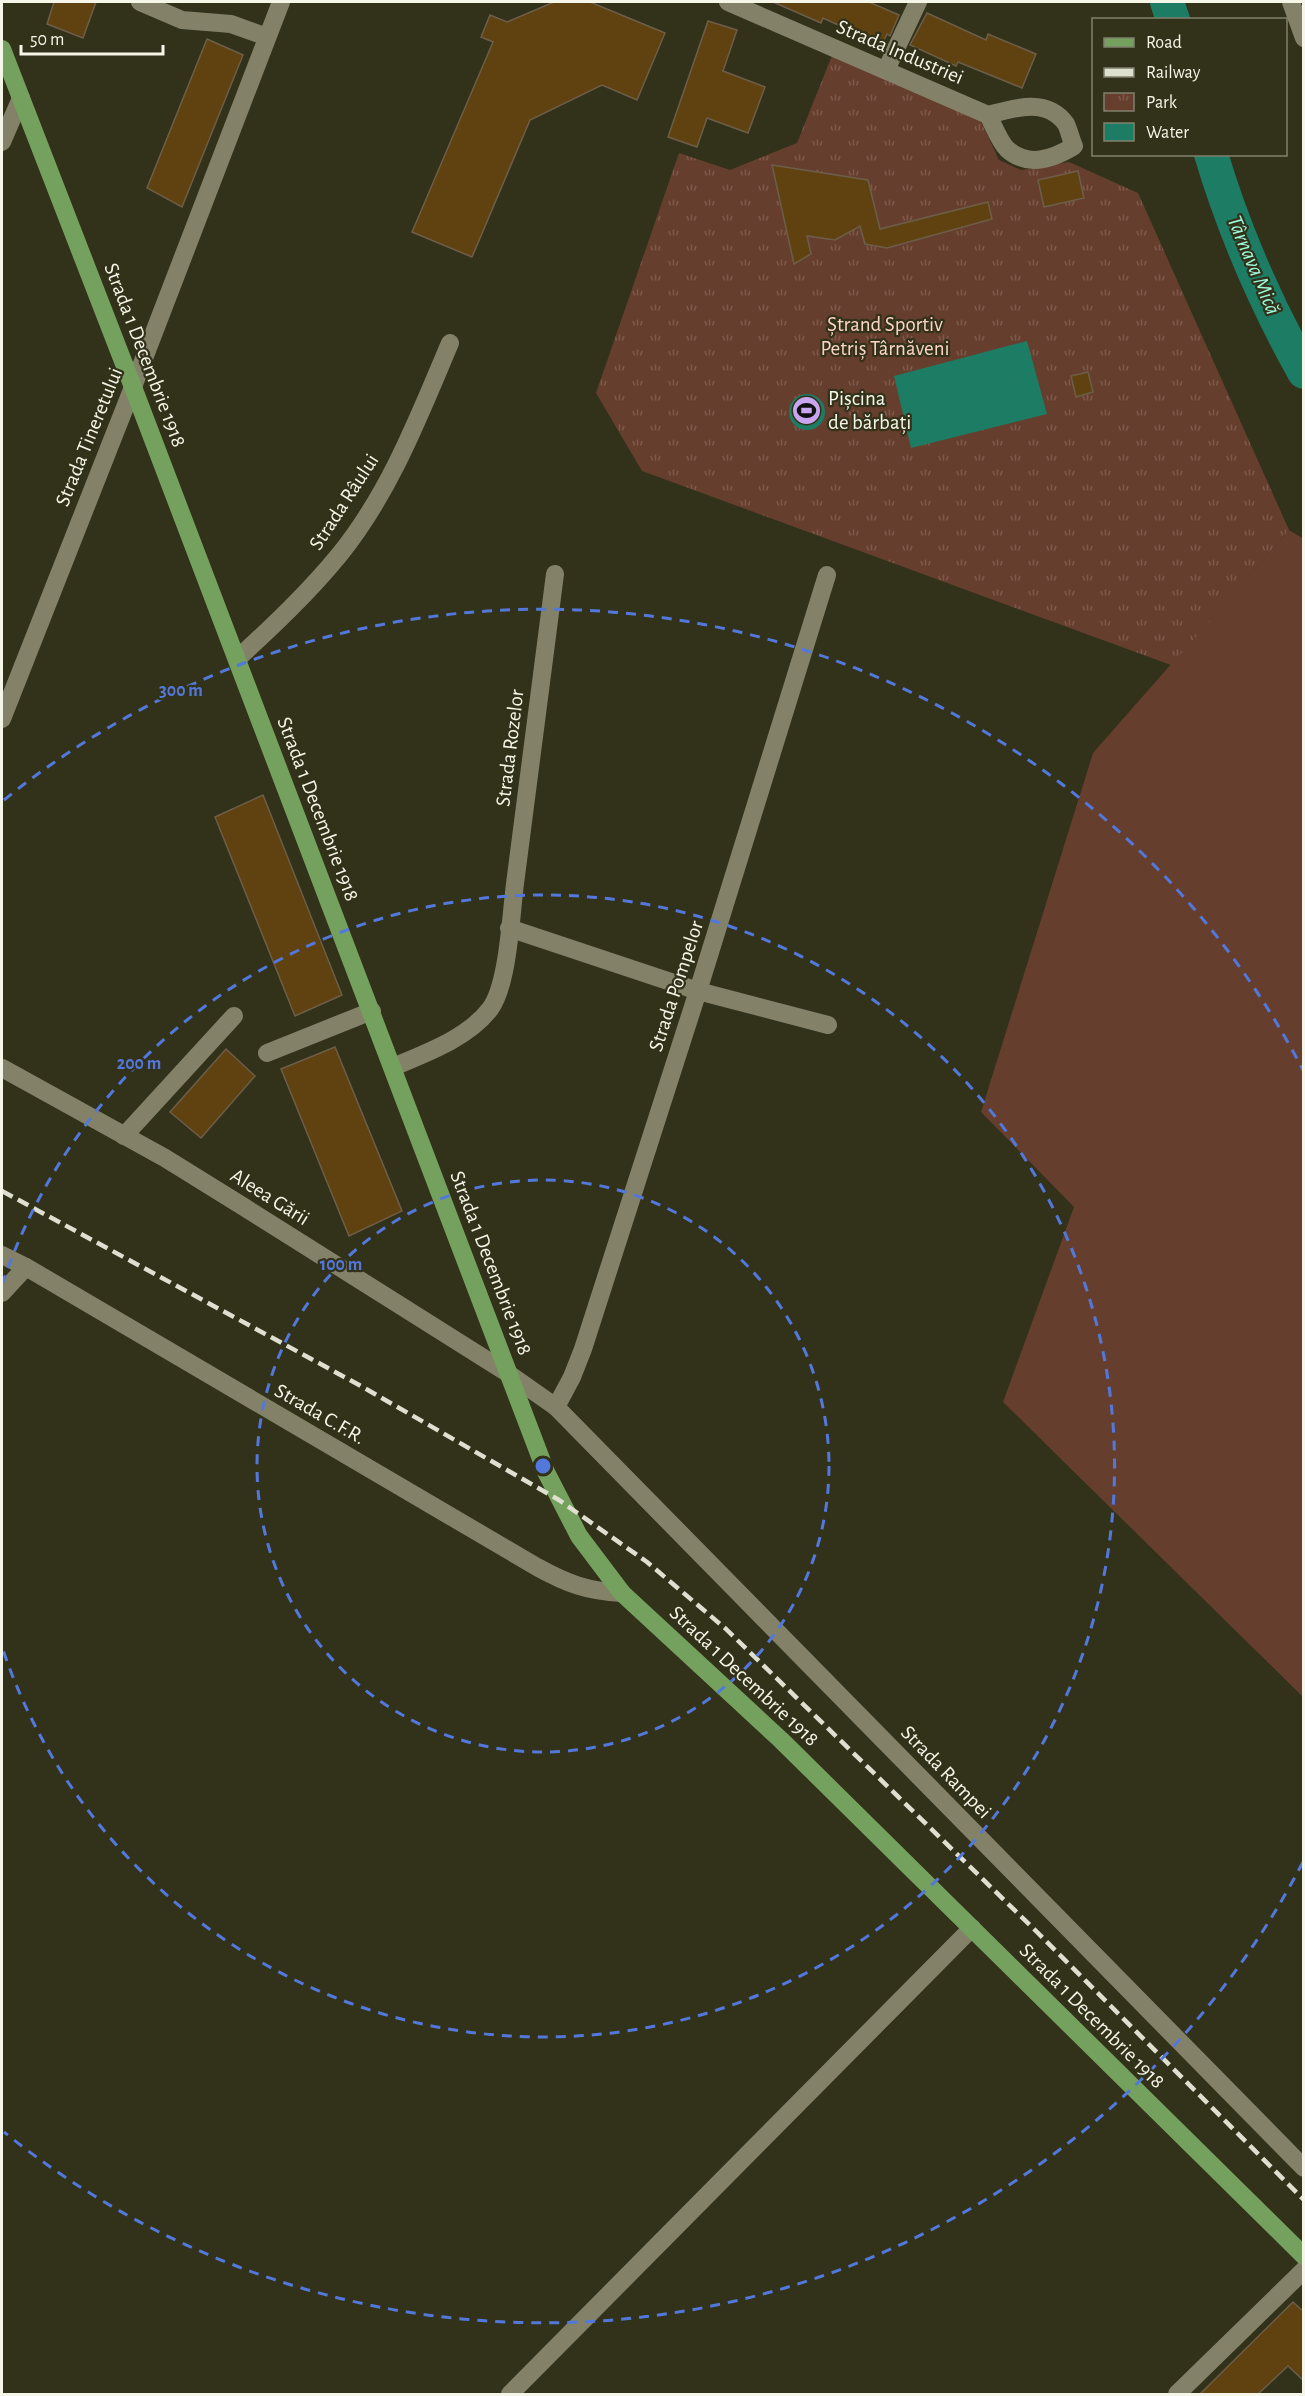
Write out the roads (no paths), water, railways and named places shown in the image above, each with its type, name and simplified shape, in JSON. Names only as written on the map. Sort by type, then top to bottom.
[{"type":"main road","name":"Strada 1 Decembrie 1918","points":[[2,49],[372,1011],[546,1472],[579,1536],[622,1593],[781,1740],[1304,2256]]},
{"type":"street","points":[[140,2],[182,20],[231,24],[267,37]]},
{"type":"street","name":"Strada Tineretului","points":[[2,719],[281,2]]},
{"type":"street","name":"Strada Industriei","points":[[728,2],[988,115]]},
{"type":"street","points":[[886,70],[918,2]]},
{"type":"street","points":[[1291,2],[1304,38]]},
{"type":"street","points":[[2,142],[21,98]]},
{"type":"street","name":"Strada Râului","points":[[237,659],[286,614],[341,553],[371,508],[406,445],[450,343]]},
{"type":"street","name":"Strada Rozelor","points":[[393,1067],[464,1033],[491,1008],[498,994],[509,928],[555,574]]},
{"type":"street","name":"Strada Pompelor","points":[[556,1407],[572,1377],[583,1349],[698,991],[827,574]]},
{"type":"street","points":[[509,928],[698,991],[828,1025]]},
{"type":"street","points":[[267,1053],[372,1011]]},
{"type":"street","points":[[124,1136],[234,1016]]},
{"type":"street","name":"Aleea Gării","points":[[2,1068],[244,1207],[509,1374],[556,1407]]},
{"type":"street","name":"Strada C.F.R.","points":[[2,1256],[26,1267],[537,1568],[564,1582],[593,1591],[622,1593]]},
{"type":"street","points":[[2,1293],[26,1267]]},
{"type":"street","name":"Strada Rampei","points":[[556,1407],[1304,2168]]},
{"type":"street","points":[[510,2394],[972,1929]]},
{"type":"street","points":[[1177,2394],[1304,2270]]},
{"type":"water","points":[[1027,341],[1047,414],[911,448],[894,376]]},
{"type":"water","name":"Pișcina de bărbați","points":[[807,394],[820,399],[825,412],[820,425],[807,430],[794,425],[789,412],[794,399]]},
{"type":"waterway","name":"Târnava Mică","points":[[1167,2],[1172,18]]},
{"type":"waterway","name":"Târnava Mică","points":[[1212,156],[1252,266],[1304,372]]},
{"type":"railway","points":[[2,1191],[361,1386],[559,1500],[647,1562],[726,1629],[1037,1932],[1304,2200]]},
{"type":"place","name":"Pișcina de bărbați","points":[[807,410]]},
{"type":"park label","name":"Ștrand Sportiv Petriș Târnăveni","points":[[885,336]]}]
